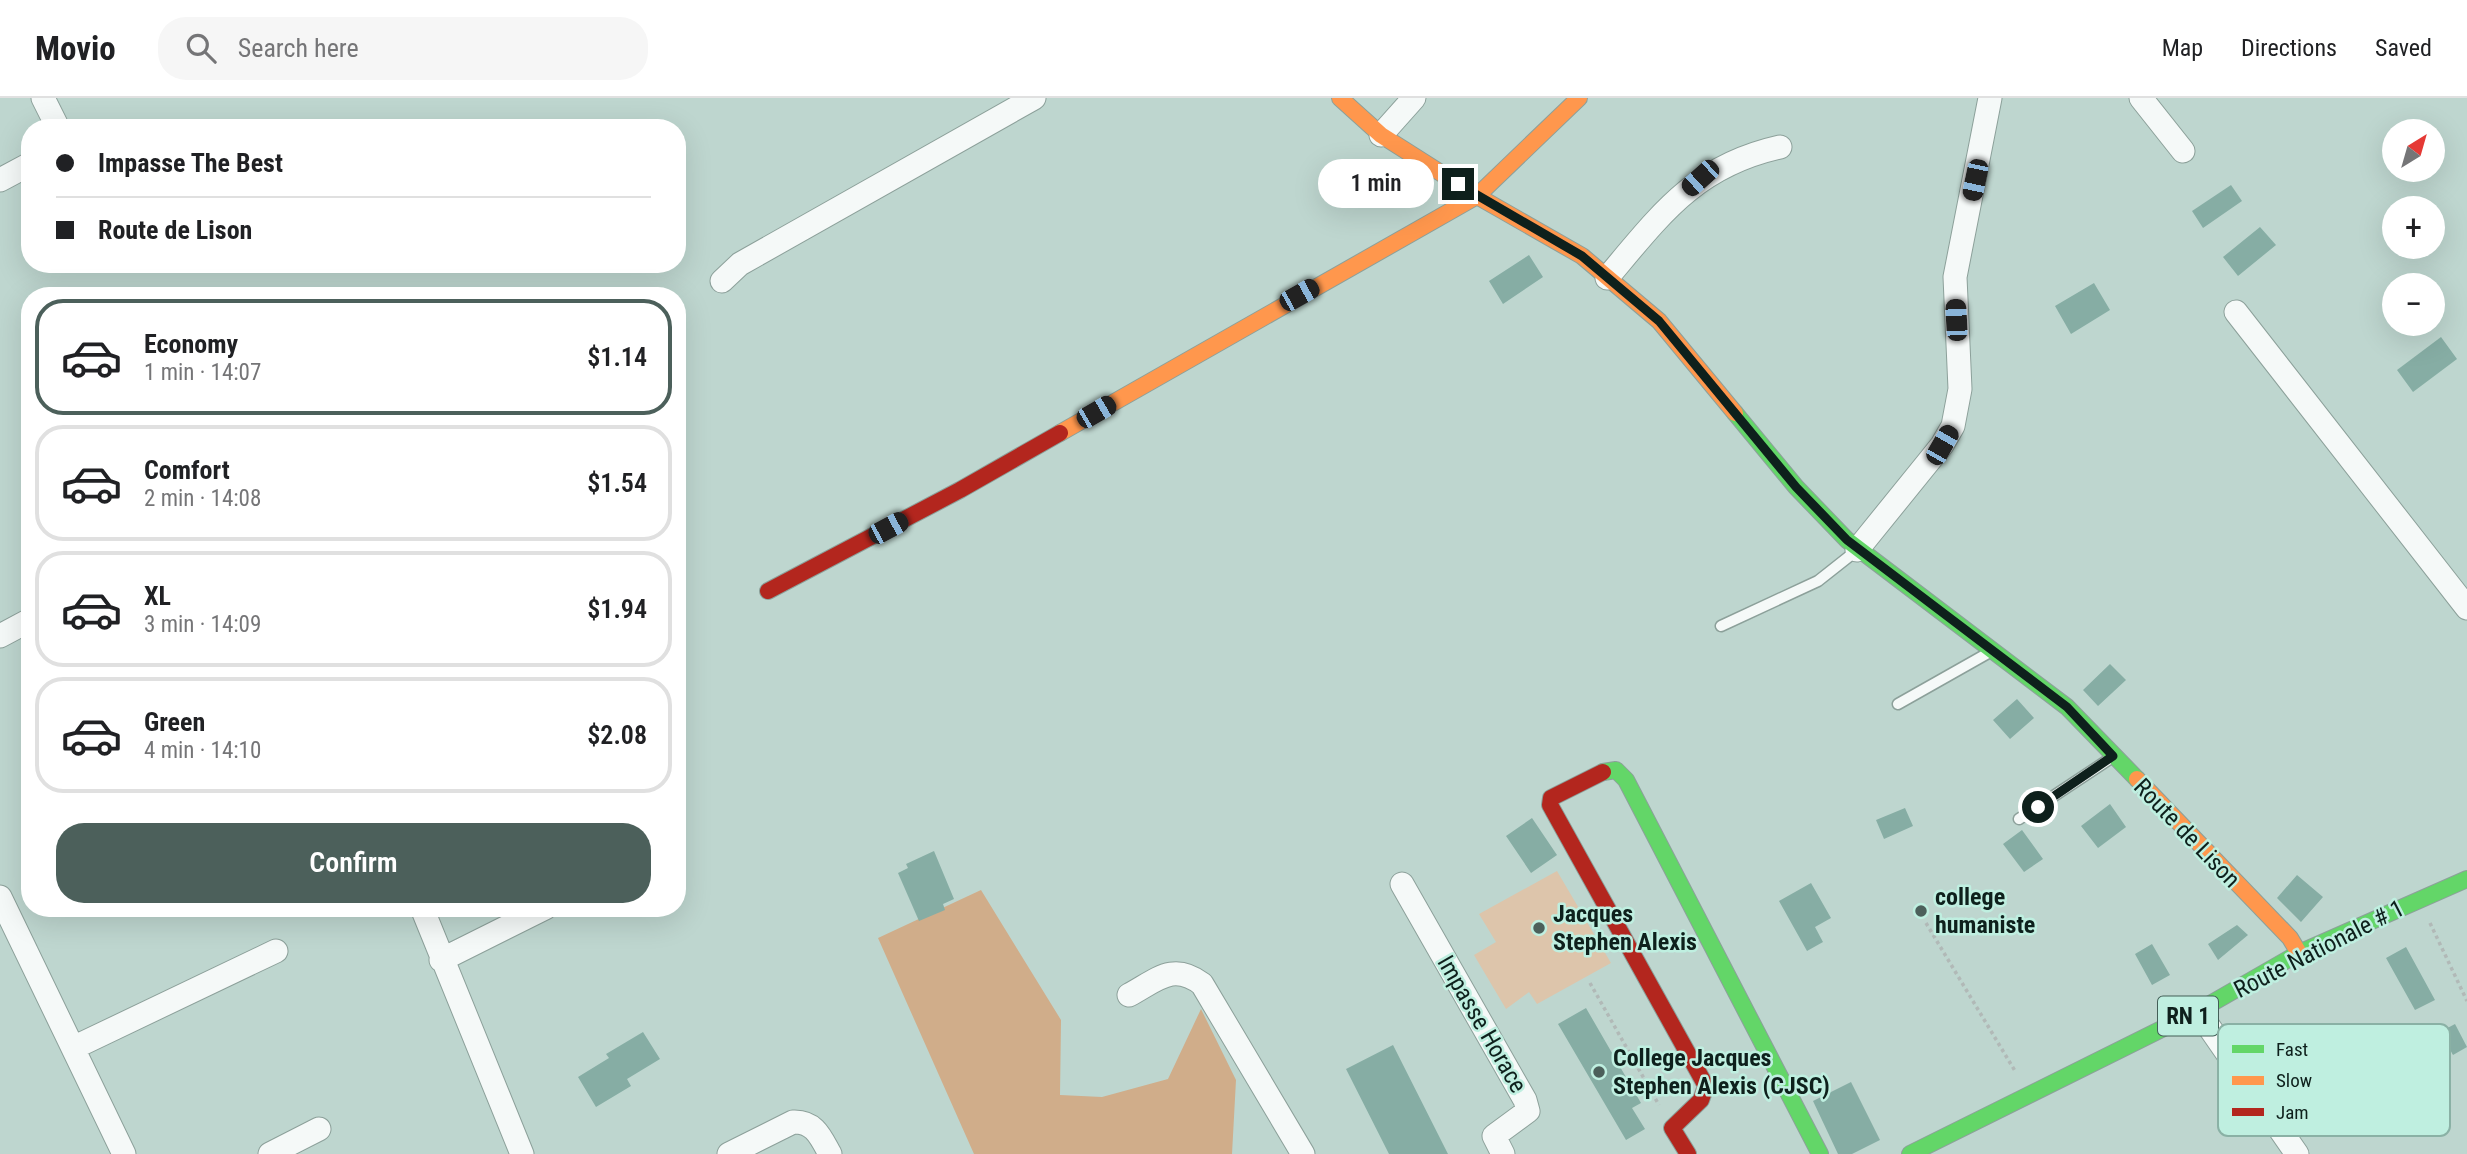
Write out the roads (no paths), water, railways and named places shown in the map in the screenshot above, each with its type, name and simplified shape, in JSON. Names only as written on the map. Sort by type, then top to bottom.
[{"type":"street","points":[[43,98],[54,119]]},
{"type":"street","points":[[723,281],[740,264],[1034,98]]},
{"type":"street","name":"Route de Lison","points":[[1340,98],[1381,135],[1477,196],[1582,256],[1659,321],[1796,487],[1857,550],[2067,707],[2290,939],[2299,953]]},
{"type":"street","points":[[1381,135],[1415,98]]},
{"type":"street","points":[[768,592],[960,490],[1477,196],[1579,98]]},
{"type":"street","points":[[1857,550],[1930,460],[1953,426],[1960,389],[1955,277],[1990,98]]},
{"type":"street","points":[[2141,98],[2183,151]]},
{"type":"street","points":[[1607,278],[1659,215],[1700,178],[1745,155],[1780,147]]},
{"type":"street","points":[[0,180],[21,169]]},
{"type":"street","points":[[2236,312],[2467,608]]},
{"type":"street","points":[[0,636],[21,625]]},
{"type":"street","points":[[1688,1154],[1672,1128],[1700,1100],[1706,1086],[1550,804],[1551,798],[1608,769],[1616,770],[1626,780],[1820,1154]]},
{"type":"street","name":"Route Nationale # 1","points":[[1914,1153],[2198,1011],[2299,953],[2467,879]]},
{"type":"street","name":"Impasse Horace","points":[[1402,884],[1525,1100],[1528,1111],[1524,1117],[1494,1136],[1503,1154]]},
{"type":"street","points":[[0,897],[124,1154]]},
{"type":"street","points":[[425,917],[522,1154]]},
{"type":"street","points":[[441,960],[527,917]]},
{"type":"street","points":[[73,1048],[276,951]]},
{"type":"street","points":[[1129,995],[1170,973],[1186,972],[1202,984],[1303,1154]]},
{"type":"street","points":[[2198,1011],[2218,1040]]},
{"type":"street","points":[[729,1154],[793,1122],[801,1121],[817,1131],[830,1154]]},
{"type":"street","points":[[270,1154],[319,1129]]},
{"type":"street","points":[[2285,1136],[2297,1154]]},
{"type":"lane","points":[[1721,626],[1818,580],[1857,550]]},
{"type":"lane","points":[[1898,704],[1993,651]]},
{"type":"lane","points":[[2019,819],[2113,756]]},
{"type":"place","name":"college humaniste","points":[[1921,911]]},
{"type":"place","name":"Jacques Stephen Alexis","points":[[1539,928]]},
{"type":"place","name":"College Jacques Stephen Alexis (CJSC)","points":[[1599,1072]]}]
